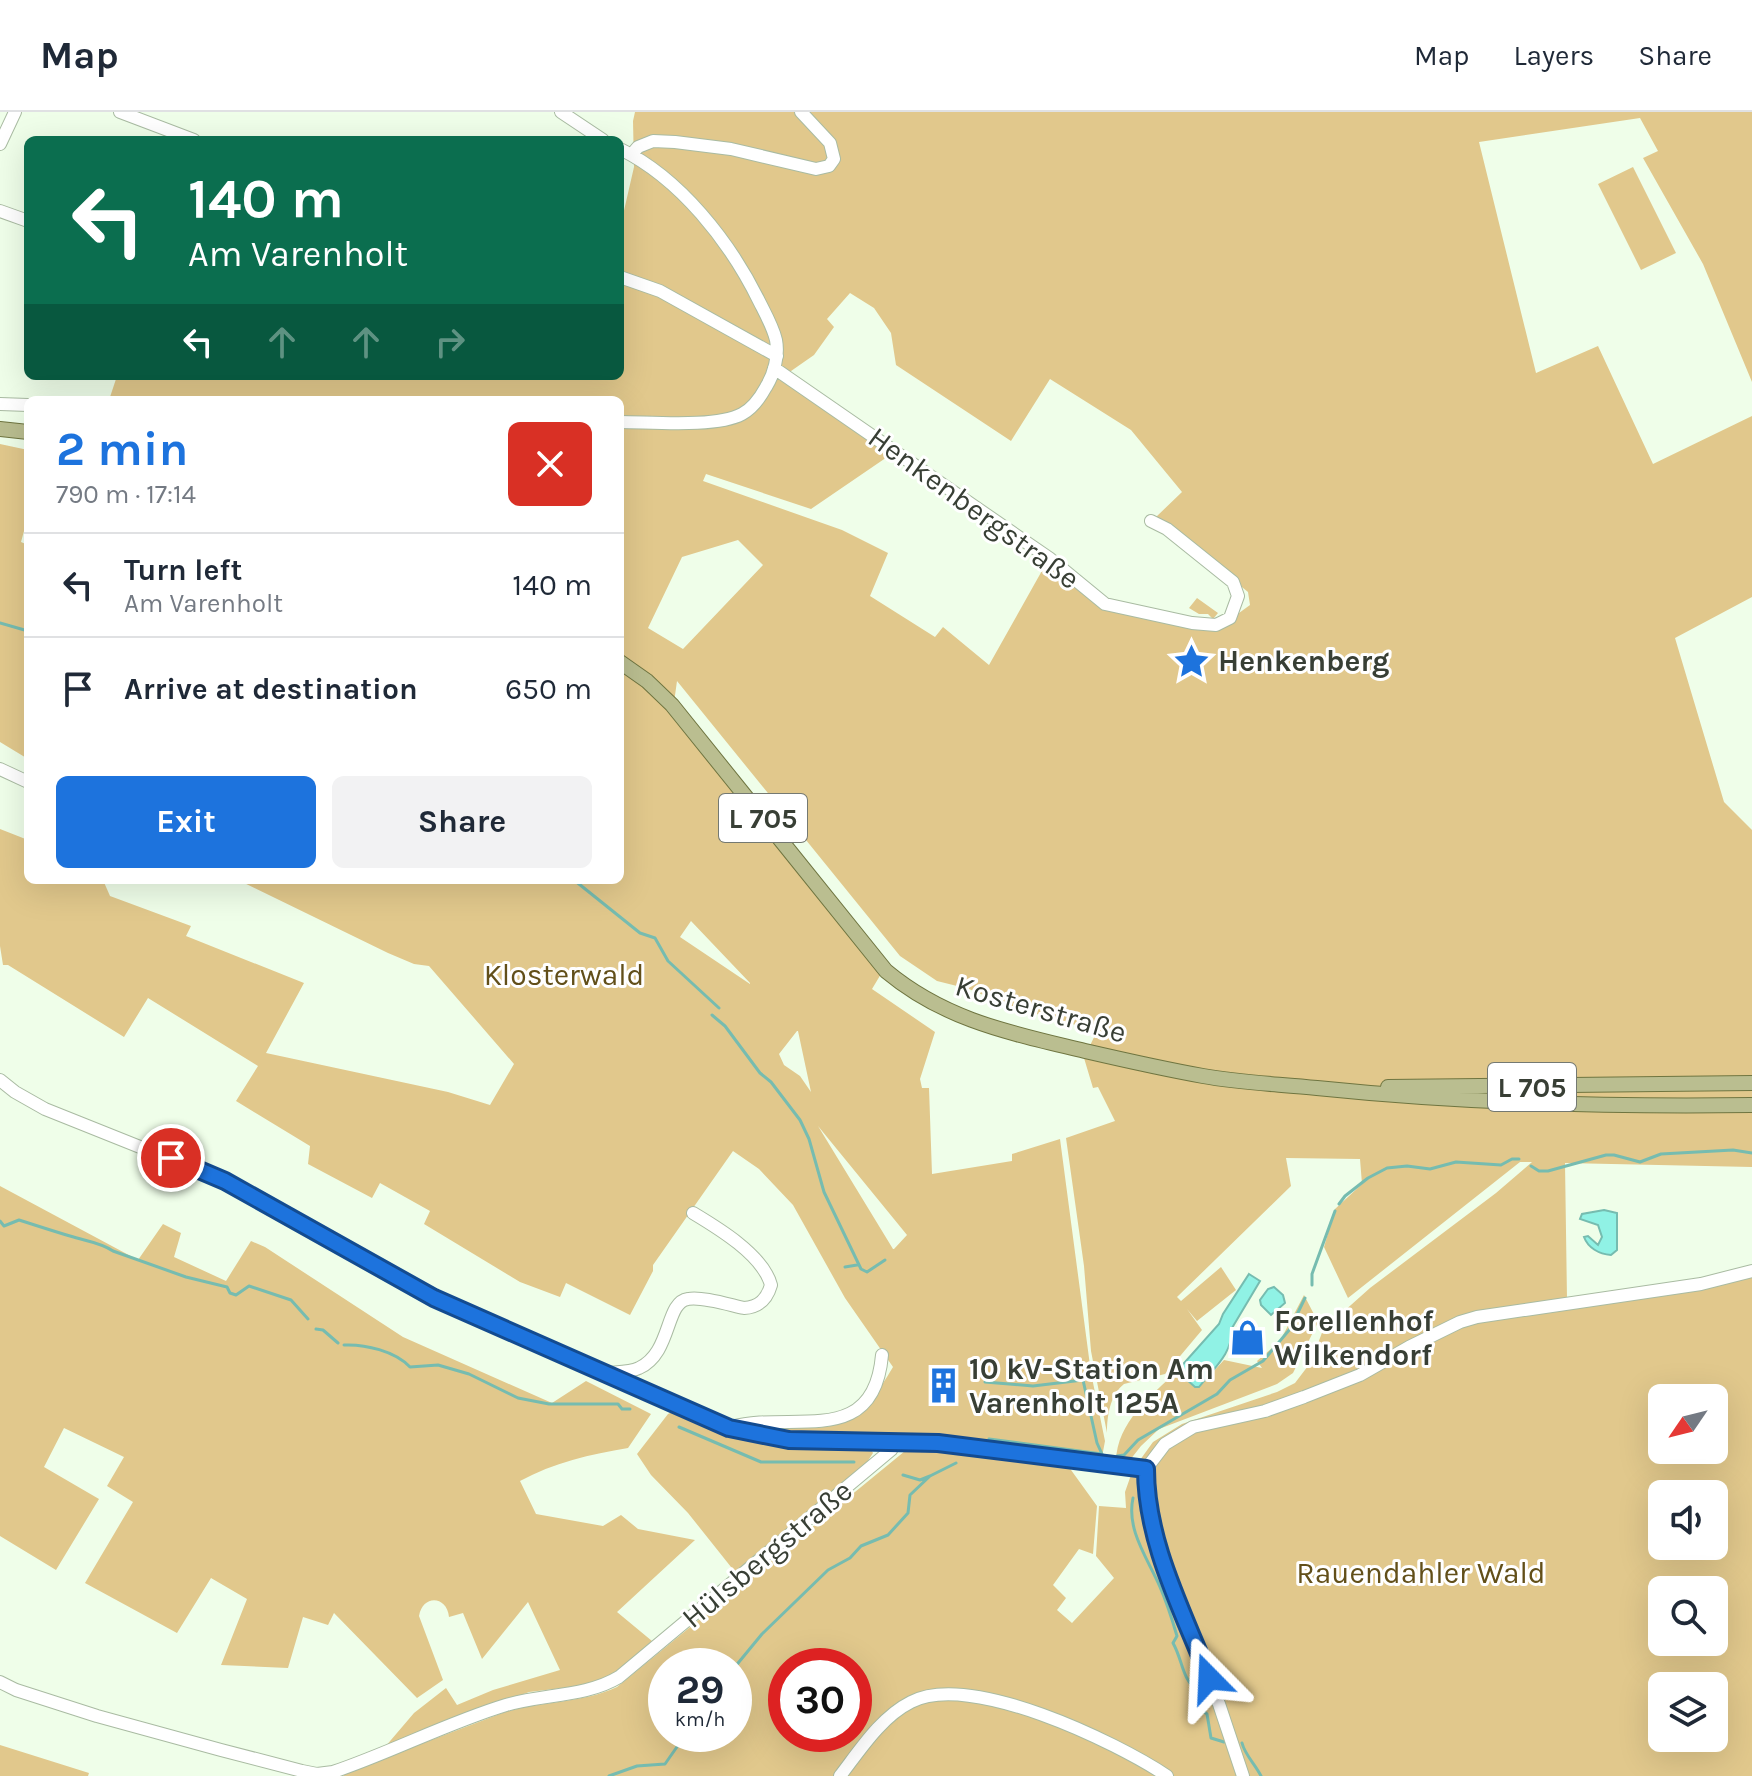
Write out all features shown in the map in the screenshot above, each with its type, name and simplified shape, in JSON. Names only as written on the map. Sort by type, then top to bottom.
[{"type":"main road","points":[[0,429],[24,432]]},
{"type":"main road","name":"Kosterstraße","points":[[624,665],[672,705],[886,971],[922,999],[947,1012],[985,1025],[1112,1057],[1204,1076],[1387,1096],[1551,1103],[1752,1105]]},
{"type":"main road","name":"Kosterstraße","points":[[1312,1088],[1752,1083]]},
{"type":"street","points":[[0,144],[15,112]]},
{"type":"street","points":[[120,112],[183,136]]},
{"type":"street","points":[[561,112],[597,136]]},
{"type":"street","points":[[626,152],[653,141],[675,142],[731,149],[816,169],[829,166],[834,159],[834,150],[801,112]]},
{"type":"street","points":[[624,422],[711,422],[733,418],[753,407],[770,382],[776,362],[776,339],[742,266],[724,239],[680,192],[626,152]]},
{"type":"street","points":[[0,211],[24,220]]},
{"type":"street","name":"Henkenbergstraße","points":[[624,278],[660,291],[776,362],[1046,556],[1105,604],[1192,623],[1224,623],[1230,618],[1238,596],[1233,582],[1167,529],[1151,521]]},
{"type":"street","points":[[0,404],[24,405]]},
{"type":"street","points":[[0,769],[24,780]]},
{"type":"street","points":[[0,1080],[45,1109],[225,1181],[448,1305],[729,1428],[789,1440],[938,1443],[1146,1469]]},
{"type":"street","points":[[608,1373],[638,1369],[653,1359],[661,1350],[673,1312],[681,1302],[688,1299],[751,1308],[765,1299],[771,1285],[765,1271],[727,1234],[693,1213]]},
{"type":"street","points":[[1239,1775],[1162,1558],[1149,1512],[1146,1469],[1165,1444],[1193,1427],[1265,1411],[1360,1375],[1460,1322],[1494,1314],[1701,1284],[1752,1271]]},
{"type":"street","points":[[729,1428],[747,1423],[811,1424],[833,1421],[855,1411],[872,1392],[879,1376],[882,1355]]},
{"type":"street","name":"Hülsbergstraße","points":[[0,1682],[97,1716],[221,1750],[317,1774],[333,1772],[504,1706],[540,1696],[604,1687],[839,1495],[891,1450],[896,1442]]},
{"type":"street","points":[[840,1776],[893,1715],[912,1701],[943,1693],[976,1696],[1044,1716],[1127,1751],[1167,1776]]},
{"type":"green space","name":"Klosterwald","points":[[635,112],[1752,112],[1752,382],[1703,264],[1643,158],[1658,151],[1640,118],[1479,142],[1536,373],[1598,346],[1653,464],[1752,416],[1752,597],[1675,638],[1724,802],[1752,830],[1752,1167],[1565,1163],[1567,1299],[1525,1305],[1406,1343],[1344,1376],[1262,1408],[1223,1416],[1145,1461],[1140,1460],[1153,1442],[1182,1424],[1295,1383],[1311,1362],[1323,1330],[1370,1288],[1532,1162],[1520,1162],[1348,1298],[1324,1247],[1335,1209],[1362,1184],[1360,1159],[1286,1158],[1291,1186],[1177,1297],[1181,1301],[1221,1267],[1236,1290],[1197,1321],[1187,1309],[1202,1330],[1165,1374],[1124,1384],[1119,1389],[1110,1406],[1107,1433],[1091,1351],[1084,1266],[1066,1138],[1115,1121],[1098,1087],[1093,1088],[1084,1058],[1097,1031],[1012,1007],[969,989],[937,981],[900,956],[677,681],[672,717],[881,974],[872,989],[935,1032],[920,1079],[922,1088],[929,1088],[932,1174],[1012,1161],[1012,1154],[1060,1139],[1091,1373],[1105,1441],[1102,1457],[892,1434],[811,1436],[756,1428],[823,1427],[852,1418],[865,1407],[893,1367],[845,1298],[793,1205],[759,1169],[733,1151],[653,1265],[653,1271],[630,1315],[566,1283],[560,1297],[520,1282],[424,1224],[430,1211],[380,1183],[372,1198],[308,1164],[310,1146],[236,1101],[258,1066],[148,998],[124,1037],[8,965],[3,965],[0,946],[0,829],[24,838],[24,884],[105,884],[110,896],[191,926],[186,936],[304,983],[266,1053],[448,1092],[490,1105],[514,1064],[429,966],[414,964],[388,953],[246,884],[624,884],[624,396],[110,396],[116,380],[624,380],[624,211],[634,167]],"holes":[[[850,293],[874,308],[891,333],[896,365],[1011,441],[1050,379],[1131,430],[1182,492],[1156,517],[1248,592],[1250,605],[1217,629],[1094,598],[1048,560],[989,665],[943,627],[935,637],[870,596],[888,553],[842,530],[703,481],[706,474],[811,509],[893,453],[781,378],[814,355],[834,327],[827,319]],[[738,540],[763,565],[683,649],[648,628],[682,557]],[[691,921],[750,983],[750,984],[680,937]],[[798,1031],[811,1092],[800,1076],[784,1065],[779,1054]],[[818,1126],[907,1235],[893,1249]]]},
{"type":"green space","points":[[1633,167],[1676,253],[1641,270],[1598,184]]},
{"type":"green space","points":[[0,444],[24,449],[24,531],[21,542],[24,543],[24,757],[0,742]]},
{"type":"green space","points":[[1197,598],[1218,613],[1213,619],[1208,614],[1199,614],[1189,608]]},
{"type":"green space","points":[[0,1186],[138,1260],[163,1224],[181,1233],[174,1257],[226,1281],[251,1241],[265,1247],[403,1337],[552,1403],[586,1381],[651,1414],[628,1448],[572,1460],[520,1481],[536,1514],[603,1526],[621,1515],[638,1529],[695,1540],[617,1612],[652,1641],[612,1678],[596,1684],[529,1692],[385,1747],[414,1713],[446,1688],[457,1705],[493,1690],[560,1670],[528,1602],[482,1659],[463,1613],[449,1617],[440,1602],[435,1600],[425,1604],[419,1616],[443,1680],[417,1698],[334,1613],[328,1625],[303,1617],[288,1668],[221,1665],[247,1599],[211,1578],[177,1633],[85,1583],[133,1502],[107,1486],[124,1457],[64,1428],[44,1467],[99,1499],[56,1570],[0,1536]]},
{"type":"green space","name":"Rauendahler Wald","points":[[1752,1275],[1752,1776],[343,1776],[505,1712],[604,1692],[617,1687],[648,1662],[648,1752],[752,1752],[752,1648],[665,1648],[905,1451],[936,1447],[1066,1463],[1097,1506],[1093,1554],[1079,1549],[1053,1585],[1066,1598],[1057,1610],[1072,1623],[1114,1578],[1096,1556],[1099,1506],[1126,1508],[1125,1492],[1131,1475],[1147,1478],[1169,1448],[1194,1432],[1266,1414],[1360,1380],[1463,1327],[1496,1317]]},
{"type":"green space","points":[[1304,1295],[1318,1322],[1293,1373],[1277,1384],[1159,1429],[1130,1460],[1116,1461],[1122,1434],[1129,1422],[1177,1371],[1199,1387],[1224,1360],[1262,1368],[1257,1361],[1280,1341]]},
{"type":"green space","points":[[676,1410],[744,1439],[835,1448],[868,1444],[873,1453],[860,1473],[735,1572],[688,1513],[651,1475],[637,1454],[668,1414]]},
{"type":"green space","points":[[0,1745],[89,1773],[88,1776],[0,1776]]},
{"type":"water","points":[[1604,1210],[1617,1213],[1617,1250],[1611,1255],[1598,1252],[1588,1244],[1584,1237],[1588,1236],[1598,1245],[1602,1237],[1598,1225],[1580,1219],[1582,1214]]},
{"type":"water","points":[[1249,1274],[1260,1281],[1232,1328],[1226,1353],[1199,1387],[1195,1387],[1177,1371],[1219,1324]]},
{"type":"water","points":[[1274,1287],[1283,1295],[1285,1303],[1271,1315],[1260,1300],[1268,1289]]},
{"type":"waterway","points":[[0,623],[24,630]]},
{"type":"waterway","points":[[579,884],[640,933],[655,938],[668,961],[719,1008]]},
{"type":"waterway","points":[[712,1015],[725,1026],[800,1120],[809,1139],[824,1192],[861,1269],[867,1272],[885,1260]]},
{"type":"waterway","points":[[1531,1166],[1539,1171],[1548,1171],[1606,1155],[1640,1162],[1661,1154],[1733,1150],[1752,1153]]},
{"type":"waterway","points":[[1339,1204],[1368,1178],[1387,1168],[1407,1166],[1430,1169],[1456,1162],[1501,1165],[1519,1159]]},
{"type":"waterway","points":[[1312,1285],[1312,1274],[1335,1211]]},
{"type":"waterway","points":[[0,1221],[4,1226],[19,1220],[98,1244],[186,1277],[227,1287],[230,1293],[236,1295],[249,1286],[291,1300],[308,1319]]},
{"type":"waterway","points":[[845,1267],[857,1265]]},
{"type":"waterway","points":[[1117,1456],[1124,1455],[1138,1440],[1217,1394],[1230,1380],[1263,1361],[1290,1329],[1305,1298]]},
{"type":"waterway","points":[[316,1329],[323,1330],[338,1343]]},
{"type":"waterway","points":[[344,1345],[379,1350],[410,1367],[438,1365],[469,1374],[518,1398],[549,1404],[618,1404],[622,1409],[630,1409]]},
{"type":"waterway","points":[[985,1382],[1033,1386],[1083,1380],[1102,1454]]},
{"type":"waterway","points":[[679,1427],[761,1462],[854,1462]]},
{"type":"waterway","points":[[989,1439],[1102,1454]]},
{"type":"waterway","points":[[750,1648],[828,1570],[850,1558],[861,1546],[888,1535],[908,1513],[910,1495],[930,1476],[956,1463]]},
{"type":"waterway","points":[[903,1475],[920,1480],[930,1476]]},
{"type":"waterway","points":[[1133,1498],[1135,1533],[1169,1611],[1177,1636],[1173,1643],[1188,1680],[1197,1692],[1195,1700],[1207,1714],[1211,1738],[1224,1742]]},
{"type":"waterway","points":[[1242,1743],[1261,1776]]},
{"type":"waterway","points":[[609,1776],[637,1766],[665,1764],[673,1752]]},
{"type":"place","name":"Henkenberg","points":[[1192,661]]},
{"type":"place","name":"Forellenhof Wilkendorf","points":[[1248,1338]]},
{"type":"place","name":"10 kV-Station Am Varenholt 125A","points":[[943,1386]]},
{"type":"route","points":[[171,1158],[225,1181],[434,1298],[729,1428],[789,1440],[938,1443],[1146,1469],[1149,1512],[1162,1558],[1209,1678]]}]
